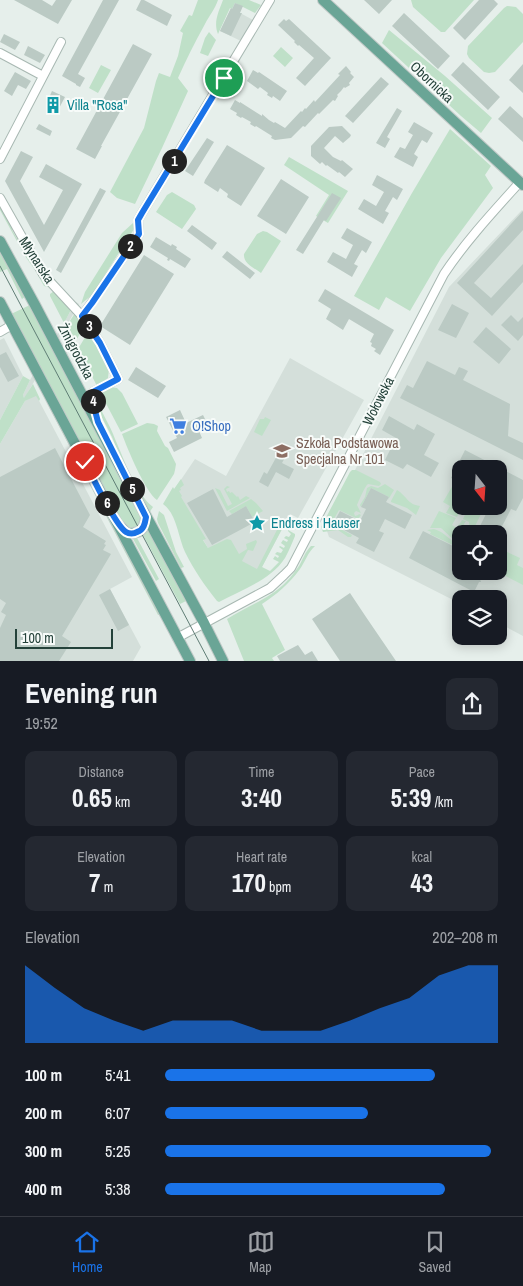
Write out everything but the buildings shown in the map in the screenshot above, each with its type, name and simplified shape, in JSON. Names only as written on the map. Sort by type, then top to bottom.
[{"type":"main road","name":"Obornicka","points":[[323,0],[522,184]]},
{"type":"main road","name":"Żmigrodzka","points":[[0,241],[75,378],[223,661]]},
{"type":"main road","points":[[0,302],[190,661]]},
{"type":"main road","points":[[118,524],[127,533],[136,533],[145,525],[146,517]]},
{"type":"street","points":[[82,316],[139,234],[138,220],[270,0]]},
{"type":"street","points":[[0,159],[61,42]]},
{"type":"street","points":[[0,53],[43,76]]},
{"type":"street","name":"Wołowska","points":[[177,638],[270,588],[291,568],[444,274],[471,237],[522,184]]},
{"type":"street","name":"Młynarska","points":[[0,198],[43,274],[82,316],[100,343],[118,379],[93,392]]},
{"type":"street","points":[[0,332],[12,324]]},
{"type":"street","points":[[75,378],[86,390],[93,392],[93,403],[98,422]]},
{"type":"shaded area","points":[[231,8],[253,20],[241,41],[220,31]]},
{"type":"shaded area","points":[[522,210],[523,636],[507,627],[507,590],[452,590],[452,599],[329,537],[327,531],[355,470],[449,287]]},
{"type":"shaded area","points":[[76,302],[79,304],[24,399],[23,395],[30,380]]},
{"type":"shaded area","points":[[4,338],[23,376],[0,420],[0,340]]},
{"type":"shaded area","points":[[290,358],[364,400],[298,518],[290,514],[254,582],[208,548],[174,490],[195,459],[226,476]]},
{"type":"shaded area","points":[[36,395],[132,577],[110,589],[141,647],[133,661],[0,661],[0,444],[25,401]]},
{"type":"green space","points":[[198,0],[218,0],[178,78],[188,91],[135,204],[117,198],[110,192],[144,128],[159,73],[170,77],[178,56],[183,33],[180,31],[189,15],[192,16]]},
{"type":"green space","points":[[223,0],[249,0],[261,5],[255,13],[235,3],[232,9],[230,8],[218,34],[216,21]]},
{"type":"green space","points":[[411,0],[474,0],[445,32],[441,32],[413,7]]},
{"type":"green space","points":[[507,6],[516,7],[523,14],[523,42],[495,72],[484,72],[469,58],[467,54],[468,46]]},
{"type":"green space","points":[[389,30],[492,118],[481,133],[382,43]]},
{"type":"green space","points":[[209,32],[216,40],[208,56],[200,53]]},
{"type":"green space","points":[[281,47],[293,58],[285,67],[273,56]]},
{"type":"green space","points":[[101,65],[111,70],[98,93],[89,88]]},
{"type":"green space","points":[[450,129],[491,166],[485,175],[493,188],[441,258],[410,311],[386,297],[379,310],[354,296]]},
{"type":"green space","points":[[289,157],[348,191],[328,223],[316,216],[329,195],[284,165]]},
{"type":"green space","points":[[172,192],[194,205],[196,209],[182,229],[156,212],[167,195]]},
{"type":"green space","points":[[0,205],[24,251],[27,252],[48,287],[44,286],[25,256],[0,210]]},
{"type":"green space","points":[[133,223],[136,226],[92,295],[81,304],[85,292],[122,233]]},
{"type":"green space","points":[[263,231],[281,241],[261,273],[247,263],[244,254],[257,234]]},
{"type":"green space","points":[[0,253],[25,297],[22,299],[7,269],[0,272]]},
{"type":"green space","points":[[54,291],[71,310],[64,323],[50,296]]},
{"type":"green space","points":[[30,305],[141,517],[138,527],[130,529],[121,522],[11,314]]},
{"type":"green space","points":[[75,313],[85,325],[75,340],[72,339],[66,327]]},
{"type":"green space","points":[[87,334],[90,339],[93,338],[109,369],[108,378],[97,386],[78,349]]},
{"type":"green space","points":[[23,376],[30,380],[23,395],[24,398],[33,384],[40,399],[39,401],[36,396],[25,401],[0,444],[0,420]]},
{"type":"green space","points":[[110,387],[117,388],[122,393],[138,424],[121,432],[100,392]]},
{"type":"green space","points":[[96,400],[136,485],[141,494],[153,507],[149,513],[121,460],[97,408]]},
{"type":"green space","points":[[49,407],[51,409],[161,614],[158,615]]},
{"type":"green space","points":[[265,417],[271,420],[262,436],[254,432],[260,419]]},
{"type":"green space","points":[[147,423],[158,426],[157,431],[176,464],[174,474],[157,500],[142,480],[122,434]]},
{"type":"green space","points":[[352,470],[356,470],[381,484],[379,486],[368,484],[365,487],[357,505],[361,513],[356,511],[354,513],[355,516],[361,515],[358,519],[339,510],[331,524],[352,535],[351,537],[338,530],[323,532],[321,527]]},
{"type":"green space","points":[[181,479],[184,485],[179,491],[181,497],[206,539],[203,540],[208,548],[227,539],[231,540],[239,554],[247,549],[246,544],[256,540],[253,551],[248,550],[242,561],[257,569],[279,526],[282,529],[262,567],[270,571],[279,562],[273,559],[275,556],[278,558],[279,556],[275,554],[277,552],[281,553],[283,550],[279,547],[284,548],[285,546],[281,543],[283,540],[287,542],[288,540],[284,538],[286,536],[289,537],[291,534],[288,530],[295,534],[279,566],[255,584],[219,602],[217,601],[188,559],[174,520],[168,508],[163,504],[173,487],[174,489]]},
{"type":"green space","points":[[385,484],[394,490],[388,500],[389,497],[371,488],[361,507],[360,505],[365,497],[367,488],[371,486],[378,488]]},
{"type":"green space","points":[[227,486],[230,487],[226,489],[227,492],[232,492],[240,500],[246,496],[250,498],[227,511],[215,488],[220,490],[228,506],[232,504],[224,489]]},
{"type":"green space","points":[[452,487],[452,515],[458,515],[457,517],[446,513],[450,506],[443,502]]},
{"type":"green space","points":[[397,490],[410,502],[420,506],[416,515],[407,508],[391,502]]},
{"type":"green space","points":[[251,499],[263,511],[252,517],[246,506],[232,514],[229,511]]},
{"type":"green space","points":[[159,511],[164,515],[176,552],[184,567],[181,568],[158,523]]},
{"type":"green space","points":[[439,511],[456,518],[452,525],[452,538],[441,528],[430,528]]},
{"type":"green space","points":[[465,515],[480,515],[476,525],[469,525],[469,522],[463,519]]},
{"type":"green space","points":[[462,520],[466,521],[464,524],[459,525]]},
{"type":"green space","points":[[147,528],[186,601],[180,604],[142,533]]},
{"type":"green space","points":[[434,529],[441,532],[452,540],[452,545],[430,534],[431,532],[427,530]]},
{"type":"green space","points":[[136,536],[159,579],[156,581],[132,537]]},
{"type":"green space","points":[[311,546],[315,546],[296,574],[282,589],[262,604],[285,650],[272,658],[274,661],[244,661],[227,619],[266,598],[280,587],[299,566]]},
{"type":"green space","points":[[507,552],[520,558],[517,565],[523,568],[523,585],[507,577]]},
{"type":"tram line","points":[[0,266],[209,661]]},
{"type":"place","name":"Villa \"Rosa\"","points":[[53,105]]},
{"type":"place","name":"O!Shop","points":[[178,426]]},
{"type":"place","name":"Szkoła Podstawowa Specjalna Nr 101","points":[[282,451]]},
{"type":"place","name":"Endress i Hauser","points":[[257,523]]},
{"type":"route","points":[[85,462],[118,524],[127,533],[140,531],[145,525],[146,517],[98,422],[93,403],[93,392],[118,379],[100,343],[82,316],[139,234],[138,220],[224,78]]}]
